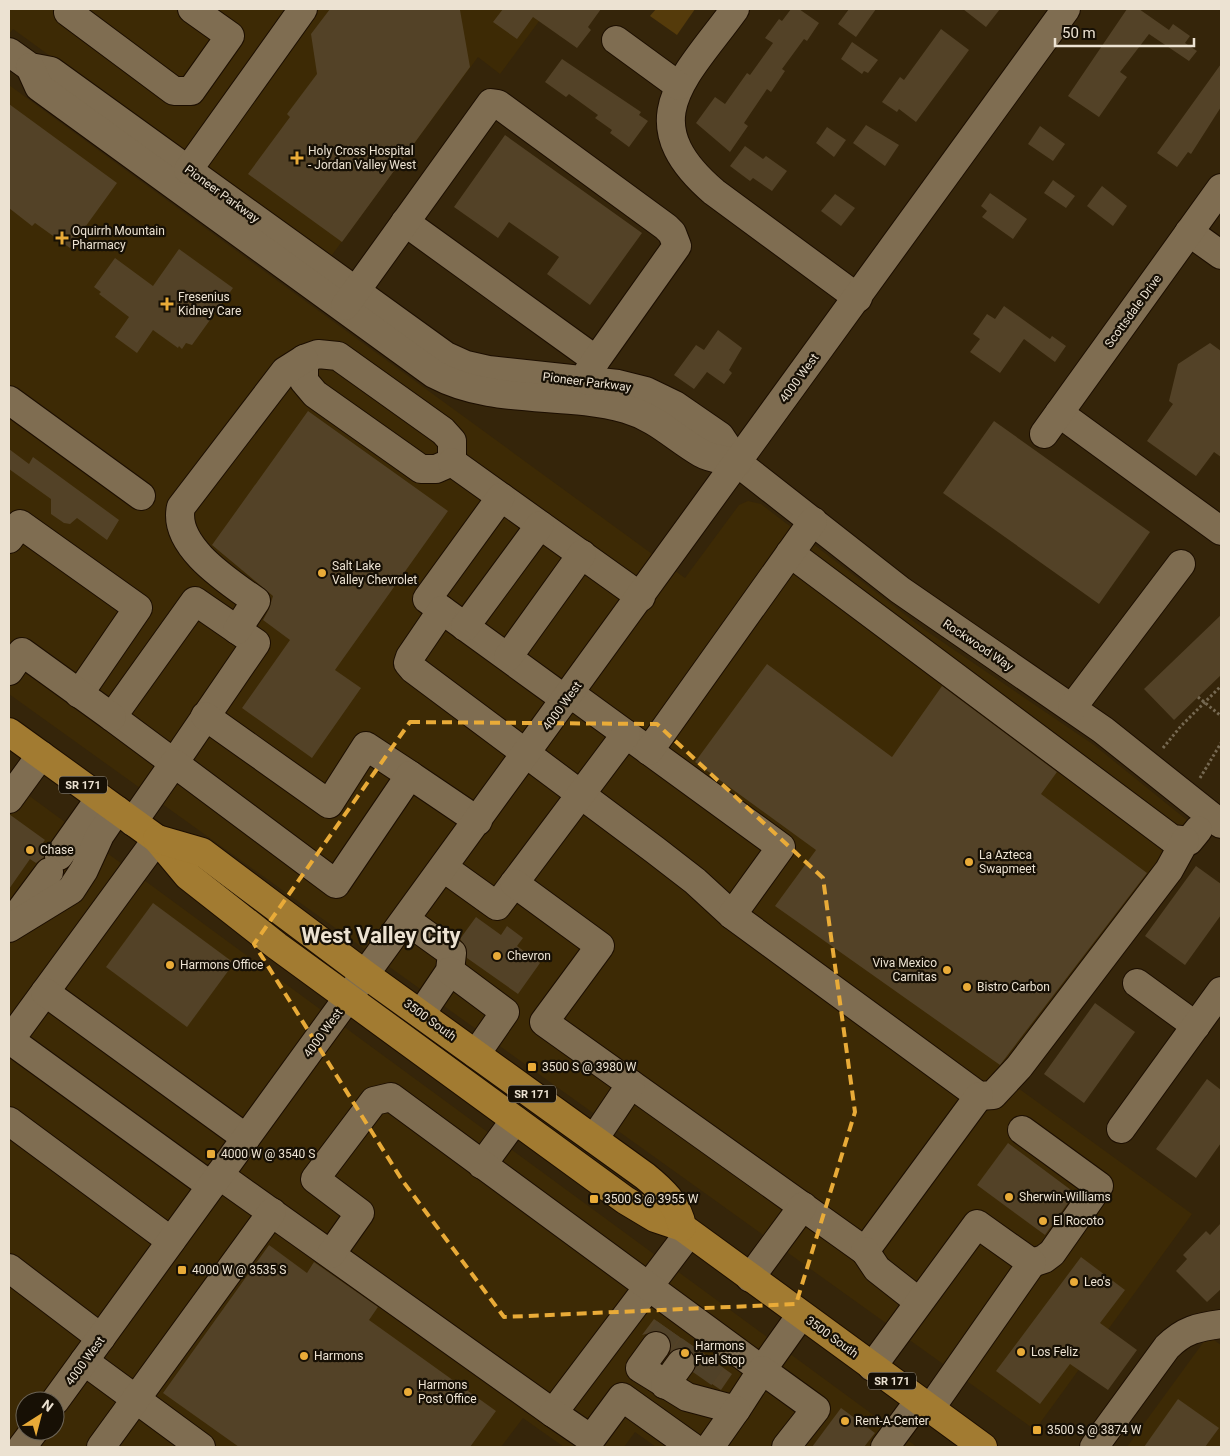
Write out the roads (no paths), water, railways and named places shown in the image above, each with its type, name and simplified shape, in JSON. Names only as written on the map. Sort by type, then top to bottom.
[{"type":"main road","name":"3500 South","points":[[9,732],[157,838],[188,876],[348,999],[625,1200],[655,1218],[685,1230],[983,1447]]},
{"type":"main road","name":"3500 South","points":[[157,838],[202,852],[366,974],[594,1139],[660,1189],[680,1218],[685,1230]]},
{"type":"street","points":[[70,9],[68,12],[174,91],[191,91],[230,36],[192,9]]},
{"type":"street","points":[[188,170],[303,9]]},
{"type":"street","points":[[736,9],[679,86],[672,102],[669,118],[671,133],[677,148],[700,180],[858,298]]},
{"type":"street","name":"4000 West","points":[[63,1391],[1066,9]]},
{"type":"street","points":[[616,40],[679,86]]},
{"type":"street","name":"Pioneer Parkway","points":[[19,59],[51,70],[188,170],[349,300],[419,364],[450,382],[490,394],[592,403],[625,409],[660,424],[702,454],[738,463]]},
{"type":"street","name":"Pioneer Parkway","points":[[19,59],[39,87],[349,300],[466,365],[502,372],[592,370],[634,386],[674,404],[720,436],[738,463]]},
{"type":"street","points":[[349,300],[491,103],[498,104],[666,227],[672,233],[677,246],[592,370],[406,222]]},
{"type":"street","name":"Scottsdale Drive","points":[[1221,188],[1051,424],[1221,531]]},
{"type":"street","points":[[1189,232],[1221,255]]},
{"type":"street","points":[[237,630],[256,601],[206,565],[183,533],[179,519],[181,507],[285,371],[304,359],[318,354],[338,356],[443,431],[452,441],[452,462]]},
{"type":"street","points":[[304,359],[304,381],[315,394],[420,469],[436,469],[452,462]]},
{"type":"street","points":[[9,400],[141,496]]},
{"type":"street","points":[[452,462],[641,597]]},
{"type":"street","name":"Rockwood Way","points":[[738,463],[929,612],[1072,708],[1134,754],[1216,820]]},
{"type":"street","points":[[501,497],[427,599],[508,658],[626,734],[781,847],[732,915]]},
{"type":"street","points":[[649,751],[813,521]]},
{"type":"street","points":[[9,539],[20,524],[138,608],[79,694]]},
{"type":"street","points":[[465,627],[540,524]]},
{"type":"street","points":[[790,553],[1172,839],[1188,841],[1216,820]]},
{"type":"street","points":[[508,658],[582,554]]},
{"type":"street","points":[[1072,708],[1180,564]]},
{"type":"street","points":[[9,927],[54,864],[174,763],[256,643],[195,601],[112,717]]},
{"type":"street","points":[[442,610],[410,657],[408,663],[526,755],[581,794],[695,881],[732,915],[979,1096],[993,1095],[1019,1067],[1169,870],[1185,841]]},
{"type":"street","points":[[13,655],[79,694],[112,717],[336,884],[410,775]]},
{"type":"street","points":[[205,716],[329,804],[366,746],[478,821]]},
{"type":"street","points":[[444,868],[497,906],[626,734]]},
{"type":"street","points":[[9,799],[41,755]]},
{"type":"street","points":[[9,927],[71,890],[84,870],[100,836],[117,810]]},
{"type":"street","points":[[157,838],[10,1040],[215,1180],[272,1212],[591,1439],[669,1329]]},
{"type":"street","points":[[514,883],[600,946],[544,1022],[865,1250],[877,1269],[919,1302]]},
{"type":"street","points":[[406,920],[452,953],[450,971],[421,1014]]},
{"type":"street","points":[[450,971],[505,1012],[476,1054]]},
{"type":"street","points":[[1137,983],[1196,1026]]},
{"type":"street","points":[[1121,1129],[1221,991]]},
{"type":"street","points":[[45,992],[246,1138]]},
{"type":"street","points":[[594,1139],[632,1084]]},
{"type":"street","points":[[865,1250],[979,1096]]},
{"type":"street","points":[[331,1254],[360,1212],[315,1179],[374,1101],[391,1097],[648,1288],[669,1329],[736,1410]]},
{"type":"street","points":[[482,1165],[515,1120]]},
{"type":"street","points":[[9,1121],[171,1241]]},
{"type":"street","points":[[885,1447],[925,1405],[1032,1264],[1052,1253],[1099,1186],[1022,1130]]},
{"type":"street","points":[[750,1278],[803,1206]]},
{"type":"street","points":[[101,1447],[272,1212]]},
{"type":"street","points":[[872,1366],[977,1224],[1032,1264]]},
{"type":"street","points":[[553,1413],[605,1342],[648,1288],[685,1230]]},
{"type":"street","points":[[9,1268],[101,1338]]},
{"type":"street","points":[[710,1447],[801,1315]]},
{"type":"street","points":[[1094,1447],[1167,1347],[1179,1335],[1201,1326],[1221,1324]]},
{"type":"street","points":[[605,1342],[640,1368],[696,1363],[762,1370],[816,1409],[786,1447]]},
{"type":"street","points":[[84,1361],[201,1447]]},
{"type":"street","points":[[622,1397],[692,1447]]},
{"type":"tunnel","points":[[656,1346],[668,1329]]},
{"type":"tunnel","points":[[681,1363],[693,1346]]},
{"type":"tunnel","points":[[700,1377],[712,1360]]},
{"type":"place","name":"Holy Cross Hospital - Jordan Valley West","points":[[297,158]]},
{"type":"place","name":"Oquirrh Mountain Pharmacy","points":[[62,238]]},
{"type":"place","name":"Fresenius Kidney Care","points":[[167,304]]},
{"type":"place","name":"Salt Lake Valley Chevrolet","points":[[322,573]]},
{"type":"place","name":"Chase","points":[[30,850]]},
{"type":"place","name":"La Azteca Swapmeet","points":[[969,862]]},
{"type":"place","name":"Chevron","points":[[497,956]]},
{"type":"place","name":"Harmons Office","points":[[170,965]]},
{"type":"place","name":"Viva Mexico Carnitas","points":[[947,970]]},
{"type":"place","name":"Bistro Carbon","points":[[967,987]]},
{"type":"place","name":"3500 S @ 3980 W","points":[[532,1067]]},
{"type":"place","name":"4000 W @ 3540 S","points":[[211,1154]]},
{"type":"place","name":"Sherwin-Williams","points":[[1009,1197]]},
{"type":"place","name":"3500 S @ 3955 W","points":[[594,1199]]},
{"type":"place","name":"El Rocoto","points":[[1043,1221]]},
{"type":"place","name":"4000 W @ 3535 S","points":[[182,1270]]},
{"type":"place","name":"Leo's","points":[[1074,1282]]},
{"type":"place","name":"Los Feliz","points":[[1021,1352]]},
{"type":"place","name":"Harmons Fuel Stop","points":[[685,1353]]},
{"type":"place","name":"Harmons","points":[[304,1356]]},
{"type":"place","name":"Harmons Post Office","points":[[408,1392]]},
{"type":"place","name":"Rent-A-Center","points":[[845,1421]]},
{"type":"place","name":"3500 S @ 3874 W","points":[[1037,1430]]},
{"type":"district","name":"West Valley City","points":[[381,935]]}]
